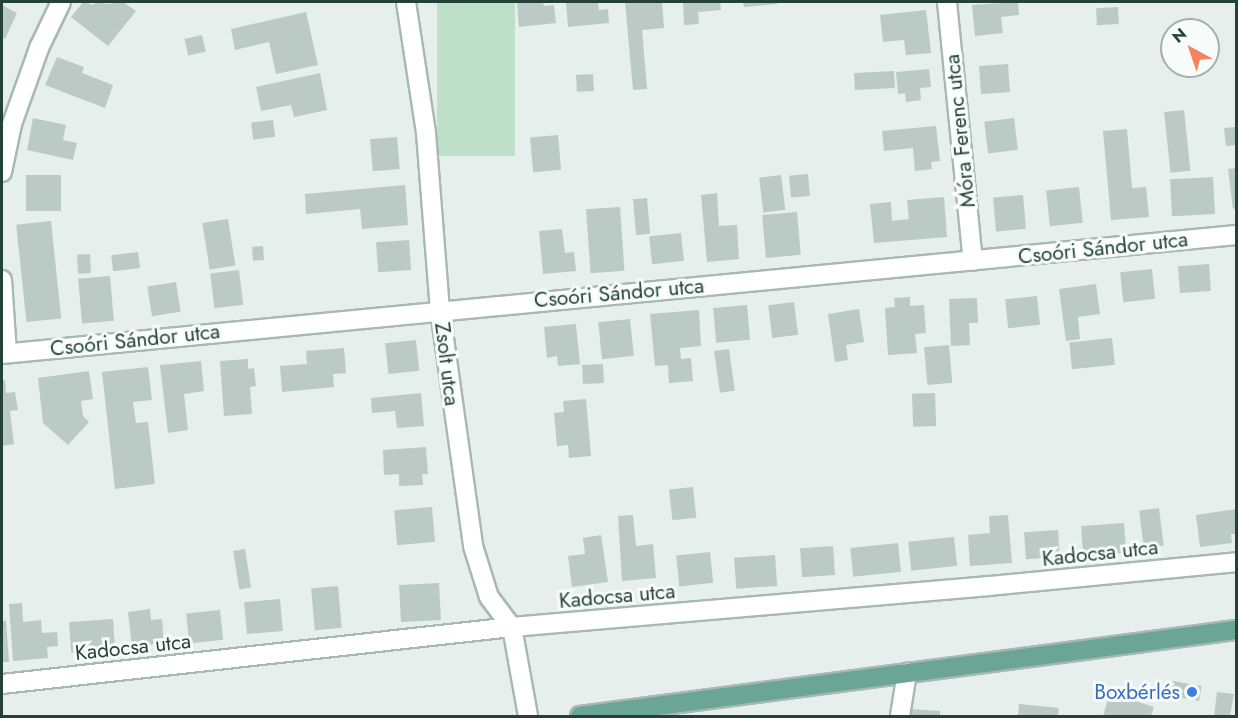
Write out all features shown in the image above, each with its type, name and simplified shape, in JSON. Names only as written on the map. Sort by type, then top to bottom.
[{"type":"main road","points":[[580,717],[1236,630]]},
{"type":"street","points":[[2,172],[12,124],[39,48],[60,2]]},
{"type":"street","name":"Zsolt utca","points":[[406,2],[426,133],[440,310],[473,546],[489,597],[512,627],[528,717]]},
{"type":"street","name":"Móra Ferenc utca","points":[[946,2],[973,261]]},
{"type":"street","name":"Csoóri Sándor utca","points":[[4,354],[440,310],[1236,235]]},
{"type":"street","points":[[2,280],[4,354]]},
{"type":"street","name":"Kadocsa utca","points":[[2,684],[512,627],[989,586],[1236,562]]},
{"type":"street","points":[[900,717],[907,673]]},
{"type":"green space","points":[[437,2],[515,2],[515,156],[437,156]]},
{"type":"building","points":[[83,2],[93,5],[96,2],[107,4],[123,2],[136,11],[108,46],[71,17]]},
{"type":"building","points":[[517,2],[543,2],[544,6],[554,5],[556,23],[519,27]]},
{"type":"building","points":[[566,2],[598,2],[599,10],[608,9],[609,23],[568,27]]},
{"type":"building","points":[[625,2],[662,2],[664,28],[642,30],[647,89],[633,90]]},
{"type":"building","points":[[683,2],[720,2],[721,10],[698,12],[699,24],[684,25]]},
{"type":"building","points":[[743,2],[777,2],[777,4],[744,7]]},
{"type":"building","points":[[1018,2],[1019,15],[1001,17],[1003,33],[975,36],[972,5]]},
{"type":"building","points":[[2,5],[17,13],[5,39],[2,37]]},
{"type":"building","points":[[1118,7],[1119,24],[1097,25],[1096,8]]},
{"type":"building","points":[[926,10],[931,53],[906,55],[904,40],[883,42],[880,15]]},
{"type":"building","points":[[306,12],[318,65],[276,74],[269,42],[235,50],[231,29]]},
{"type":"building","points":[[202,35],[206,52],[188,56],[184,39]]},
{"type":"building","points":[[57,57],[84,67],[82,73],[113,85],[105,108],[45,85]]},
{"type":"building","points":[[1008,64],[1010,92],[981,94],[979,66]]},
{"type":"building","points":[[929,69],[931,87],[920,88],[921,100],[906,102],[905,93],[898,94],[896,72]]},
{"type":"building","points":[[894,71],[895,88],[855,90],[854,73]]},
{"type":"building","points":[[320,73],[327,110],[294,117],[291,105],[261,111],[256,87]]},
{"type":"building","points":[[593,74],[594,91],[577,92],[576,75]]},
{"type":"building","points":[[1184,110],[1190,171],[1170,173],[1164,112]]},
{"type":"building","points":[[33,118],[66,125],[63,140],[77,143],[73,160],[27,150]]},
{"type":"building","points":[[1014,118],[1018,150],[988,153],[984,122]]},
{"type":"building","points":[[273,120],[275,137],[253,140],[251,123]]},
{"type":"building","points":[[936,126],[940,161],[931,162],[932,169],[915,171],[913,148],[884,151],[882,131]]},
{"type":"building","points":[[1236,127],[1236,145],[1226,146],[1224,128]]},
{"type":"building","points":[[1127,129],[1132,188],[1146,187],[1149,217],[1111,220],[1103,131]]},
{"type":"building","points":[[558,135],[561,170],[533,172],[530,137]]},
{"type":"building","points":[[397,137],[400,169],[373,171],[370,139]]},
{"type":"building","points":[[1236,168],[1236,208],[1233,209],[1228,169]]},
{"type":"building","points":[[808,174],[810,196],[791,198],[789,176]]},
{"type":"building","points":[[26,175],[61,175],[61,211],[26,211]]},
{"type":"building","points":[[781,175],[785,210],[763,212],[759,178]]},
{"type":"building","points":[[1213,177],[1215,214],[1172,216],[1170,179]]},
{"type":"building","points":[[405,185],[408,225],[362,229],[360,209],[306,214],[305,194]]},
{"type":"building","points":[[1079,187],[1083,223],[1050,226],[1046,190]]},
{"type":"building","points":[[717,193],[719,226],[737,225],[739,259],[707,262],[701,195]]},
{"type":"building","points":[[1023,195],[1026,229],[996,231],[993,198]]},
{"type":"building","points":[[944,197],[947,237],[874,243],[870,204],[891,202],[892,221],[909,219],[907,200]]},
{"type":"building","points":[[647,198],[650,234],[636,235],[633,199]]},
{"type":"building","points":[[620,207],[624,271],[591,273],[586,209]]},
{"type":"building","points":[[797,212],[801,255],[766,258],[762,215]]},
{"type":"building","points":[[228,219],[235,265],[210,269],[202,223]]},
{"type":"building","points":[[51,221],[61,318],[26,322],[16,225]]},
{"type":"building","points":[[562,229],[565,253],[574,252],[576,271],[543,274],[539,231]]},
{"type":"building","points":[[681,233],[684,261],[652,264],[649,236]]},
{"type":"building","points":[[409,240],[411,270],[378,272],[376,242]]},
{"type":"building","points":[[263,246],[264,260],[253,261],[252,247]]},
{"type":"building","points":[[138,252],[140,268],[113,271],[111,255]]},
{"type":"building","points":[[90,254],[91,273],[78,274],[77,255]]},
{"type":"building","points":[[1209,264],[1211,291],[1180,293],[1178,266]]},
{"type":"building","points":[[1152,269],[1155,299],[1123,302],[1120,272]]},
{"type":"building","points":[[239,270],[243,305],[214,308],[210,274]]},
{"type":"building","points":[[110,276],[114,321],[82,324],[78,279]]},
{"type":"building","points":[[176,282],[181,312],[152,316],[147,287]]},
{"type":"building","points":[[1096,284],[1100,314],[1078,317],[1080,339],[1066,341],[1059,289]]},
{"type":"building","points":[[1037,296],[1040,325],[1008,328],[1005,299]]},
{"type":"building","points":[[910,297],[910,306],[924,305],[926,333],[915,334],[917,353],[888,355],[885,308],[895,307],[894,298]]},
{"type":"building","points":[[977,298],[978,323],[969,323],[970,345],[951,346],[949,299]]},
{"type":"building","points":[[794,302],[798,335],[772,338],[768,305]]},
{"type":"building","points":[[747,305],[750,340],[716,343],[713,308]]},
{"type":"building","points":[[859,309],[864,342],[846,345],[848,360],[835,362],[828,314]]},
{"type":"building","points":[[699,310],[701,346],[680,348],[681,359],[691,358],[693,381],[669,383],[668,365],[655,366],[650,314]]},
{"type":"building","points":[[630,319],[634,356],[602,359],[598,322]]},
{"type":"building","points":[[576,324],[580,364],[558,366],[557,356],[547,358],[544,327]]},
{"type":"building","points":[[1112,338],[1115,365],[1072,369],[1069,342]]},
{"type":"building","points":[[416,340],[419,371],[388,374],[385,343]]},
{"type":"building","points":[[949,345],[952,383],[927,385],[924,347]]},
{"type":"building","points":[[344,348],[346,373],[333,374],[334,387],[282,392],[280,366],[307,364],[306,351]]},
{"type":"building","points":[[729,349],[735,391],[720,393],[714,351]]},
{"type":"building","points":[[248,359],[248,369],[254,368],[256,386],[250,387],[252,414],[224,416],[220,361]]},
{"type":"building","points":[[201,361],[204,391],[184,394],[188,430],[168,433],[160,365]]},
{"type":"building","points":[[603,364],[604,383],[583,384],[582,365]]},
{"type":"building","points":[[148,367],[152,400],[133,402],[136,423],[148,422],[155,484],[115,489],[102,372]]},
{"type":"building","points":[[89,371],[93,399],[81,401],[83,416],[89,422],[68,445],[43,423],[38,378]]},
{"type":"building","points":[[5,380],[6,393],[15,392],[18,410],[10,411],[14,444],[2,446],[2,381]]},
{"type":"building","points":[[421,393],[424,426],[397,428],[395,411],[372,413],[371,398]]},
{"type":"building","points":[[935,393],[936,426],[913,427],[912,394]]},
{"type":"building","points":[[586,399],[591,456],[569,458],[568,445],[557,446],[554,413],[564,412],[563,401]]},
{"type":"building","points":[[426,447],[428,474],[422,474],[423,485],[399,486],[399,474],[384,475],[383,450]]},
{"type":"building","points":[[693,487],[696,518],[672,520],[669,490]]},
{"type":"building","points":[[432,507],[435,542],[397,545],[394,510]]},
{"type":"building","points":[[1159,508],[1164,546],[1144,548],[1139,510]]},
{"type":"building","points":[[1236,509],[1236,534],[1231,534],[1232,543],[1200,547],[1196,515]]},
{"type":"building","points":[[633,515],[636,546],[653,544],[656,578],[622,581],[618,516]]},
{"type":"building","points":[[1008,515],[1012,563],[970,566],[968,535],[990,533],[989,516]]},
{"type":"building","points":[[1124,523],[1126,553],[1083,556],[1081,526]]},
{"type":"building","points":[[1058,530],[1060,557],[1026,559],[1024,532]]},
{"type":"building","points":[[601,535],[608,582],[572,587],[568,556],[585,554],[583,538]]},
{"type":"building","points":[[954,537],[957,566],[911,571],[908,542]]},
{"type":"building","points":[[898,543],[901,572],[853,577],[850,548]]},
{"type":"building","points":[[833,546],[835,575],[802,577],[800,548]]},
{"type":"building","points":[[245,549],[251,588],[239,589],[233,551]]},
{"type":"building","points":[[710,552],[713,583],[679,586],[676,556]]},
{"type":"building","points":[[775,555],[777,586],[736,589],[734,558]]},
{"type":"building","points":[[439,583],[441,620],[401,622],[399,585]]},
{"type":"building","points":[[338,586],[342,628],[315,630],[311,588]]},
{"type":"building","points":[[280,599],[283,631],[247,634],[244,602]]},
{"type":"building","points":[[22,603],[23,622],[41,620],[42,633],[57,632],[58,646],[47,647],[48,658],[13,661],[9,604]]},
{"type":"building","points":[[150,609],[151,620],[162,619],[164,643],[132,647],[128,612]]},
{"type":"building","points":[[220,610],[223,640],[189,643],[186,614]]},
{"type":"building","points":[[113,619],[115,650],[71,653],[69,622]]},
{"type":"building","points":[[2,621],[6,621],[9,662],[2,662]]},
{"type":"building","points":[[1173,681],[1202,686],[1199,701],[1170,696]]},
{"type":"building","points":[[1217,692],[1234,694],[1230,716],[1214,716]]},
{"type":"building","points":[[1110,693],[1154,707],[1151,716],[1103,716]]},
{"type":"building","points":[[1019,704],[1059,708],[1058,716],[1018,716]]},
{"type":"building","points":[[909,709],[940,711],[940,716],[909,716]]},
{"type":"place","name":"Boxbérlés","points":[[1192,692]]}]
